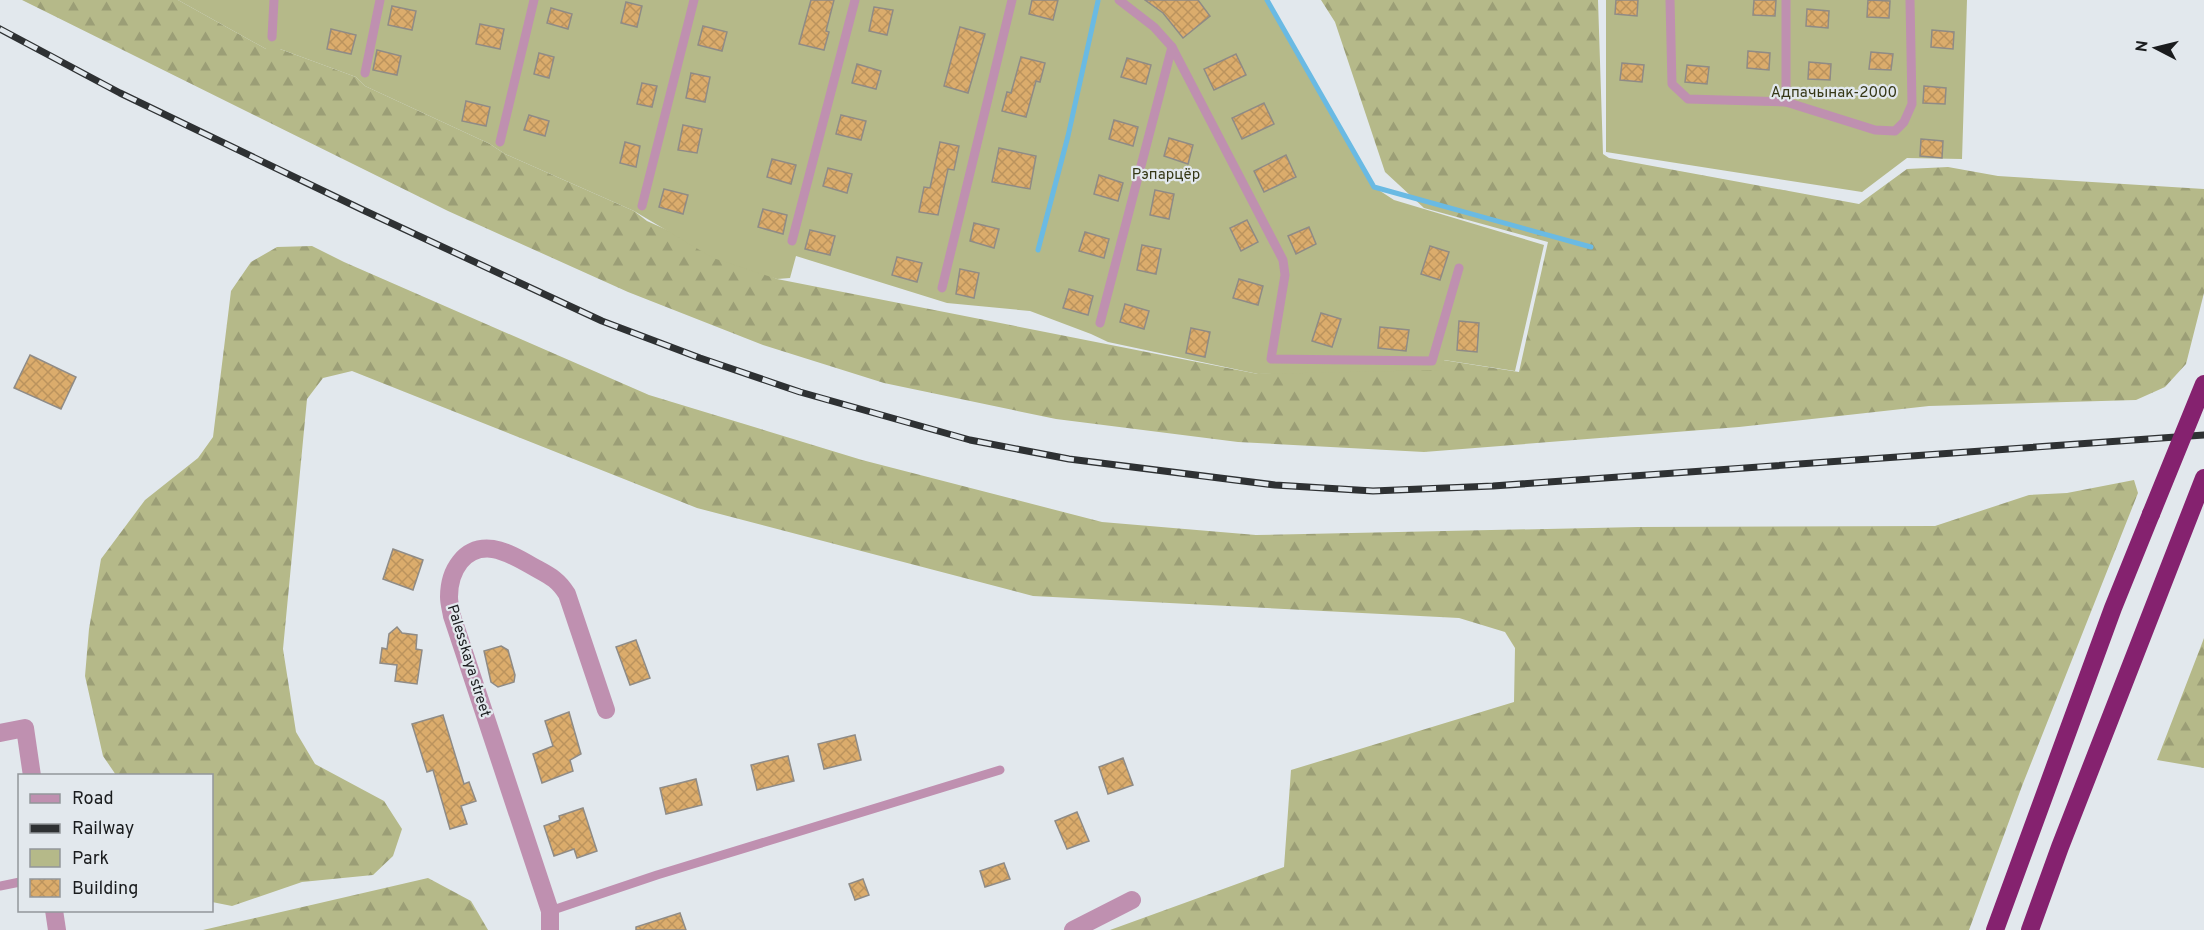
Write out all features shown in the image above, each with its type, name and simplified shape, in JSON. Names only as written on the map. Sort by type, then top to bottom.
[{"type":"highway","points":[[1995,930],[2113,608],[2204,384]]},
{"type":"highway","points":[[2030,930],[2060,847],[2204,478]]},
{"type":"street","name":"Palesskaya street","points":[[550,930],[550,911],[452,616],[449,597],[452,577],[460,560],[475,550],[493,549],[514,556],[559,581],[567,594],[606,710]]},
{"type":"street","points":[[0,733],[25,728],[32,774]]},
{"type":"street","points":[[1073,930],[1132,900]]},
{"type":"street","points":[[54,912],[57,930]]},
{"type":"lane","points":[[272,37],[274,0]]},
{"type":"lane","points":[[365,73],[380,0]]},
{"type":"lane","points":[[500,142],[534,0]]},
{"type":"lane","points":[[642,206],[694,0]]},
{"type":"lane","points":[[792,241],[855,0]]},
{"type":"lane","points":[[942,288],[1011,0]]},
{"type":"lane","points":[[1119,0],[1154,27],[1172,47],[1283,260],[1285,275],[1271,359],[1432,361],[1459,268]]},
{"type":"lane","points":[[1670,0],[1672,84],[1688,99],[1786,102],[1875,130],[1895,131],[1904,122],[1912,104],[1910,0]]},
{"type":"lane","points":[[1786,0],[1786,102]]},
{"type":"lane","points":[[1100,323],[1172,47]]},
{"type":"lane","points":[[550,911],[657,875],[1000,770]]},
{"type":"lane","points":[[0,886],[18,882]]},
{"type":"green space","points":[[22,0],[178,0],[266,49],[280,49],[356,77],[365,86],[490,144],[505,154],[634,211],[647,221],[777,279],[1258,374],[1443,360],[1519,372],[1548,242],[1424,208],[1385,172],[1335,22],[1321,0],[1598,0],[1603,154],[1609,158],[1859,204],[1907,169],[1948,167],[1998,176],[2204,189],[2204,293],[2186,364],[2165,387],[2136,400],[1929,406],[1739,427],[1424,452],[1238,442],[1056,419],[884,383],[763,345],[628,292],[448,211]]},
{"type":"green space","name":"Рэпарцёр","points":[[178,0],[1267,0],[1374,187],[1394,200],[1544,245],[1515,371],[1444,360],[1441,370],[1258,374],[1108,342],[1030,311],[947,303],[796,256],[790,278],[777,279],[713,258],[634,211],[505,154],[490,144],[365,86],[356,77],[280,49],[266,49]]},
{"type":"green space","name":"Адпачынак-2000","points":[[1606,0],[1967,0],[1962,159],[1907,158],[1862,192],[1606,152]]},
{"type":"green space","points":[[312,246],[649,395],[862,460],[1102,522],[1256,535],[1638,527],[1935,526],[2029,495],[2067,493],[2134,480],[2138,493],[2022,786],[1969,930],[1110,930],[1284,867],[1291,770],[1514,702],[1515,648],[1505,632],[1459,618],[1033,596],[697,508],[352,371],[323,378],[307,399],[283,649],[296,732],[315,764],[384,801],[402,829],[393,856],[373,875],[302,882],[232,906],[213,902],[213,774],[115,774],[103,756],[85,676],[89,629],[101,559],[145,500],[198,458],[213,437],[231,291],[251,262],[277,247]]},
{"type":"green space","points":[[2204,638],[2204,768],[2157,760],[2201,646]]},
{"type":"green space","points":[[428,878],[471,901],[488,930],[203,930]]},
{"type":"building","points":[[811,0],[834,0],[824,50],[799,44]]},
{"type":"building","points":[[1032,0],[1058,0],[1053,20],[1029,14]]},
{"type":"building","points":[[1145,0],[1198,0],[1210,16],[1183,38],[1163,13]]},
{"type":"building","points":[[1616,0],[1638,0],[1637,16],[1615,14]]},
{"type":"building","points":[[1754,0],[1776,0],[1775,16],[1753,15]]},
{"type":"building","points":[[1868,0],[1890,1],[1889,18],[1867,17]]},
{"type":"building","points":[[626,2],[642,6],[637,27],[621,23]]},
{"type":"building","points":[[392,6],[416,11],[412,30],[388,25]]},
{"type":"building","points":[[874,7],[893,10],[887,35],[869,31]]},
{"type":"building","points":[[551,8],[572,14],[568,29],[547,23]]},
{"type":"building","points":[[1807,9],[1829,11],[1828,28],[1806,26]]},
{"type":"building","points":[[480,24],[504,29],[500,49],[476,44]]},
{"type":"building","points":[[703,26],[727,32],[722,51],[698,45]]},
{"type":"building","points":[[960,27],[985,34],[968,93],[944,86]]},
{"type":"building","points":[[331,29],[356,35],[351,54],[327,49]]},
{"type":"building","points":[[1932,30],[1954,32],[1953,49],[1931,47]]},
{"type":"building","points":[[377,50],[401,56],[397,75],[373,70]]},
{"type":"building","points":[[1748,51],[1770,53],[1769,70],[1747,68]]},
{"type":"building","points":[[1871,52],[1893,54],[1891,70],[1869,69]]},
{"type":"building","points":[[539,53],[554,57],[549,78],[534,74]]},
{"type":"building","points":[[1236,54],[1246,75],[1214,90],[1204,69]]},
{"type":"building","points":[[1021,57],[1045,63],[1040,82],[1036,81],[1026,117],[1002,111],[1007,92],[1011,93]]},
{"type":"building","points":[[1127,58],[1151,65],[1146,84],[1121,77]]},
{"type":"building","points":[[1809,62],[1831,64],[1830,80],[1808,79]]},
{"type":"building","points":[[1622,63],[1644,65],[1642,82],[1620,80]]},
{"type":"building","points":[[857,64],[881,71],[876,89],[852,83]]},
{"type":"building","points":[[1687,65],[1709,67],[1707,84],[1685,82]]},
{"type":"building","points":[[691,73],[710,77],[705,102],[686,98]]},
{"type":"building","points":[[642,83],[657,86],[652,107],[637,104]]},
{"type":"building","points":[[1924,86],[1946,88],[1945,104],[1923,103]]},
{"type":"building","points":[[466,101],[490,107],[486,126],[462,121]]},
{"type":"building","points":[[1264,103],[1274,124],[1242,139],[1232,118]]},
{"type":"building","points":[[529,115],[549,121],[545,136],[524,130]]},
{"type":"building","points":[[841,115],[866,121],[861,140],[836,134]]},
{"type":"building","points":[[1114,120],[1138,127],[1133,146],[1109,139]]},
{"type":"building","points":[[683,125],[702,129],[697,153],[678,150]]},
{"type":"building","points":[[1169,138],[1193,145],[1188,164],[1164,156]]},
{"type":"building","points":[[1921,139],[1943,141],[1942,158],[1920,156]]},
{"type":"building","points":[[625,142],[640,146],[636,167],[620,163]]},
{"type":"building","points":[[940,142],[959,146],[954,170],[948,169],[938,215],[919,212],[924,187],[930,188]]},
{"type":"building","points":[[999,148],[1036,156],[1030,189],[992,182]]},
{"type":"building","points":[[1286,155],[1296,177],[1264,192],[1254,171]]},
{"type":"building","points":[[772,159],[796,165],[791,184],[767,177]]},
{"type":"building","points":[[828,168],[852,174],[847,193],[823,186]]},
{"type":"building","points":[[1099,175],[1123,183],[1118,201],[1094,194]]},
{"type":"building","points":[[664,189],[688,195],[683,214],[659,207]]},
{"type":"building","points":[[1155,190],[1174,194],[1169,219],[1150,215]]},
{"type":"building","points":[[763,209],[787,215],[783,234],[758,227]]},
{"type":"building","points":[[1247,220],[1258,242],[1241,251],[1230,228]]},
{"type":"building","points":[[974,223],[999,229],[994,248],[970,241]]},
{"type":"building","points":[[1309,227],[1316,244],[1296,254],[1288,236]]},
{"type":"building","points":[[810,230],[835,236],[830,255],[805,249]]},
{"type":"building","points":[[1085,232],[1109,239],[1104,258],[1079,251]]},
{"type":"building","points":[[1142,245],[1161,249],[1156,274],[1137,270]]},
{"type":"building","points":[[1430,246],[1449,252],[1440,280],[1421,274]]},
{"type":"building","points":[[897,257],[922,263],[917,282],[892,275]]},
{"type":"building","points":[[960,269],[979,273],[974,298],[956,294]]},
{"type":"building","points":[[1239,279],[1263,286],[1258,305],[1233,298]]},
{"type":"building","points":[[1069,289],[1093,296],[1088,315],[1063,308]]},
{"type":"building","points":[[1125,304],[1149,311],[1144,329],[1120,322]]},
{"type":"building","points":[[1321,313],[1341,319],[1332,347],[1312,341]]},
{"type":"building","points":[[1459,321],[1479,323],[1477,352],[1457,350]]},
{"type":"building","points":[[1380,327],[1409,330],[1406,351],[1378,348]]},
{"type":"building","points":[[1191,328],[1210,332],[1205,357],[1186,353]]},
{"type":"building","points":[[30,355],[76,377],[61,409],[14,388]]},
{"type":"building","points":[[393,549],[423,560],[413,590],[383,579]]},
{"type":"building","points":[[397,627],[402,633],[417,635],[416,649],[422,650],[417,684],[395,681],[397,665],[380,663],[382,648],[387,649],[389,634]]},
{"type":"building","points":[[636,640],[650,678],[630,685],[616,647]]},
{"type":"building","points":[[501,646],[508,650],[515,675],[514,682],[498,687],[491,682],[484,651]]},
{"type":"building","points":[[569,712],[581,754],[570,760],[573,771],[542,783],[533,754],[553,746],[545,721]]},
{"type":"building","points":[[443,715],[464,784],[469,782],[476,801],[461,806],[467,824],[450,829],[433,770],[427,772],[412,724]]},
{"type":"building","points":[[855,735],[861,760],[824,769],[818,744]]},
{"type":"building","points":[[788,756],[794,781],[757,790],[751,765]]},
{"type":"building","points":[[1123,758],[1133,785],[1108,794],[1099,767]]},
{"type":"building","points":[[696,779],[702,805],[666,814],[660,788]]},
{"type":"building","points":[[583,808],[597,851],[577,858],[574,849],[554,856],[544,826],[560,820],[559,816]]},
{"type":"building","points":[[1077,812],[1089,841],[1067,849],[1055,821]]},
{"type":"building","points":[[1004,863],[1010,879],[985,887],[980,871]]},
{"type":"building","points":[[863,879],[869,895],[855,900],[849,884]]},
{"type":"building","points":[[680,913],[686,930],[636,930],[636,927]]},
{"type":"waterway","points":[[1267,0],[1374,187],[1591,247]]},
{"type":"waterway","points":[[1038,250],[1068,136],[1098,1]]},
{"type":"railway","points":[[0,29],[120,93],[363,210],[602,321],[800,392],[970,440],[1069,459],[1275,485],[1373,491],[1493,486],[2204,435]]}]
